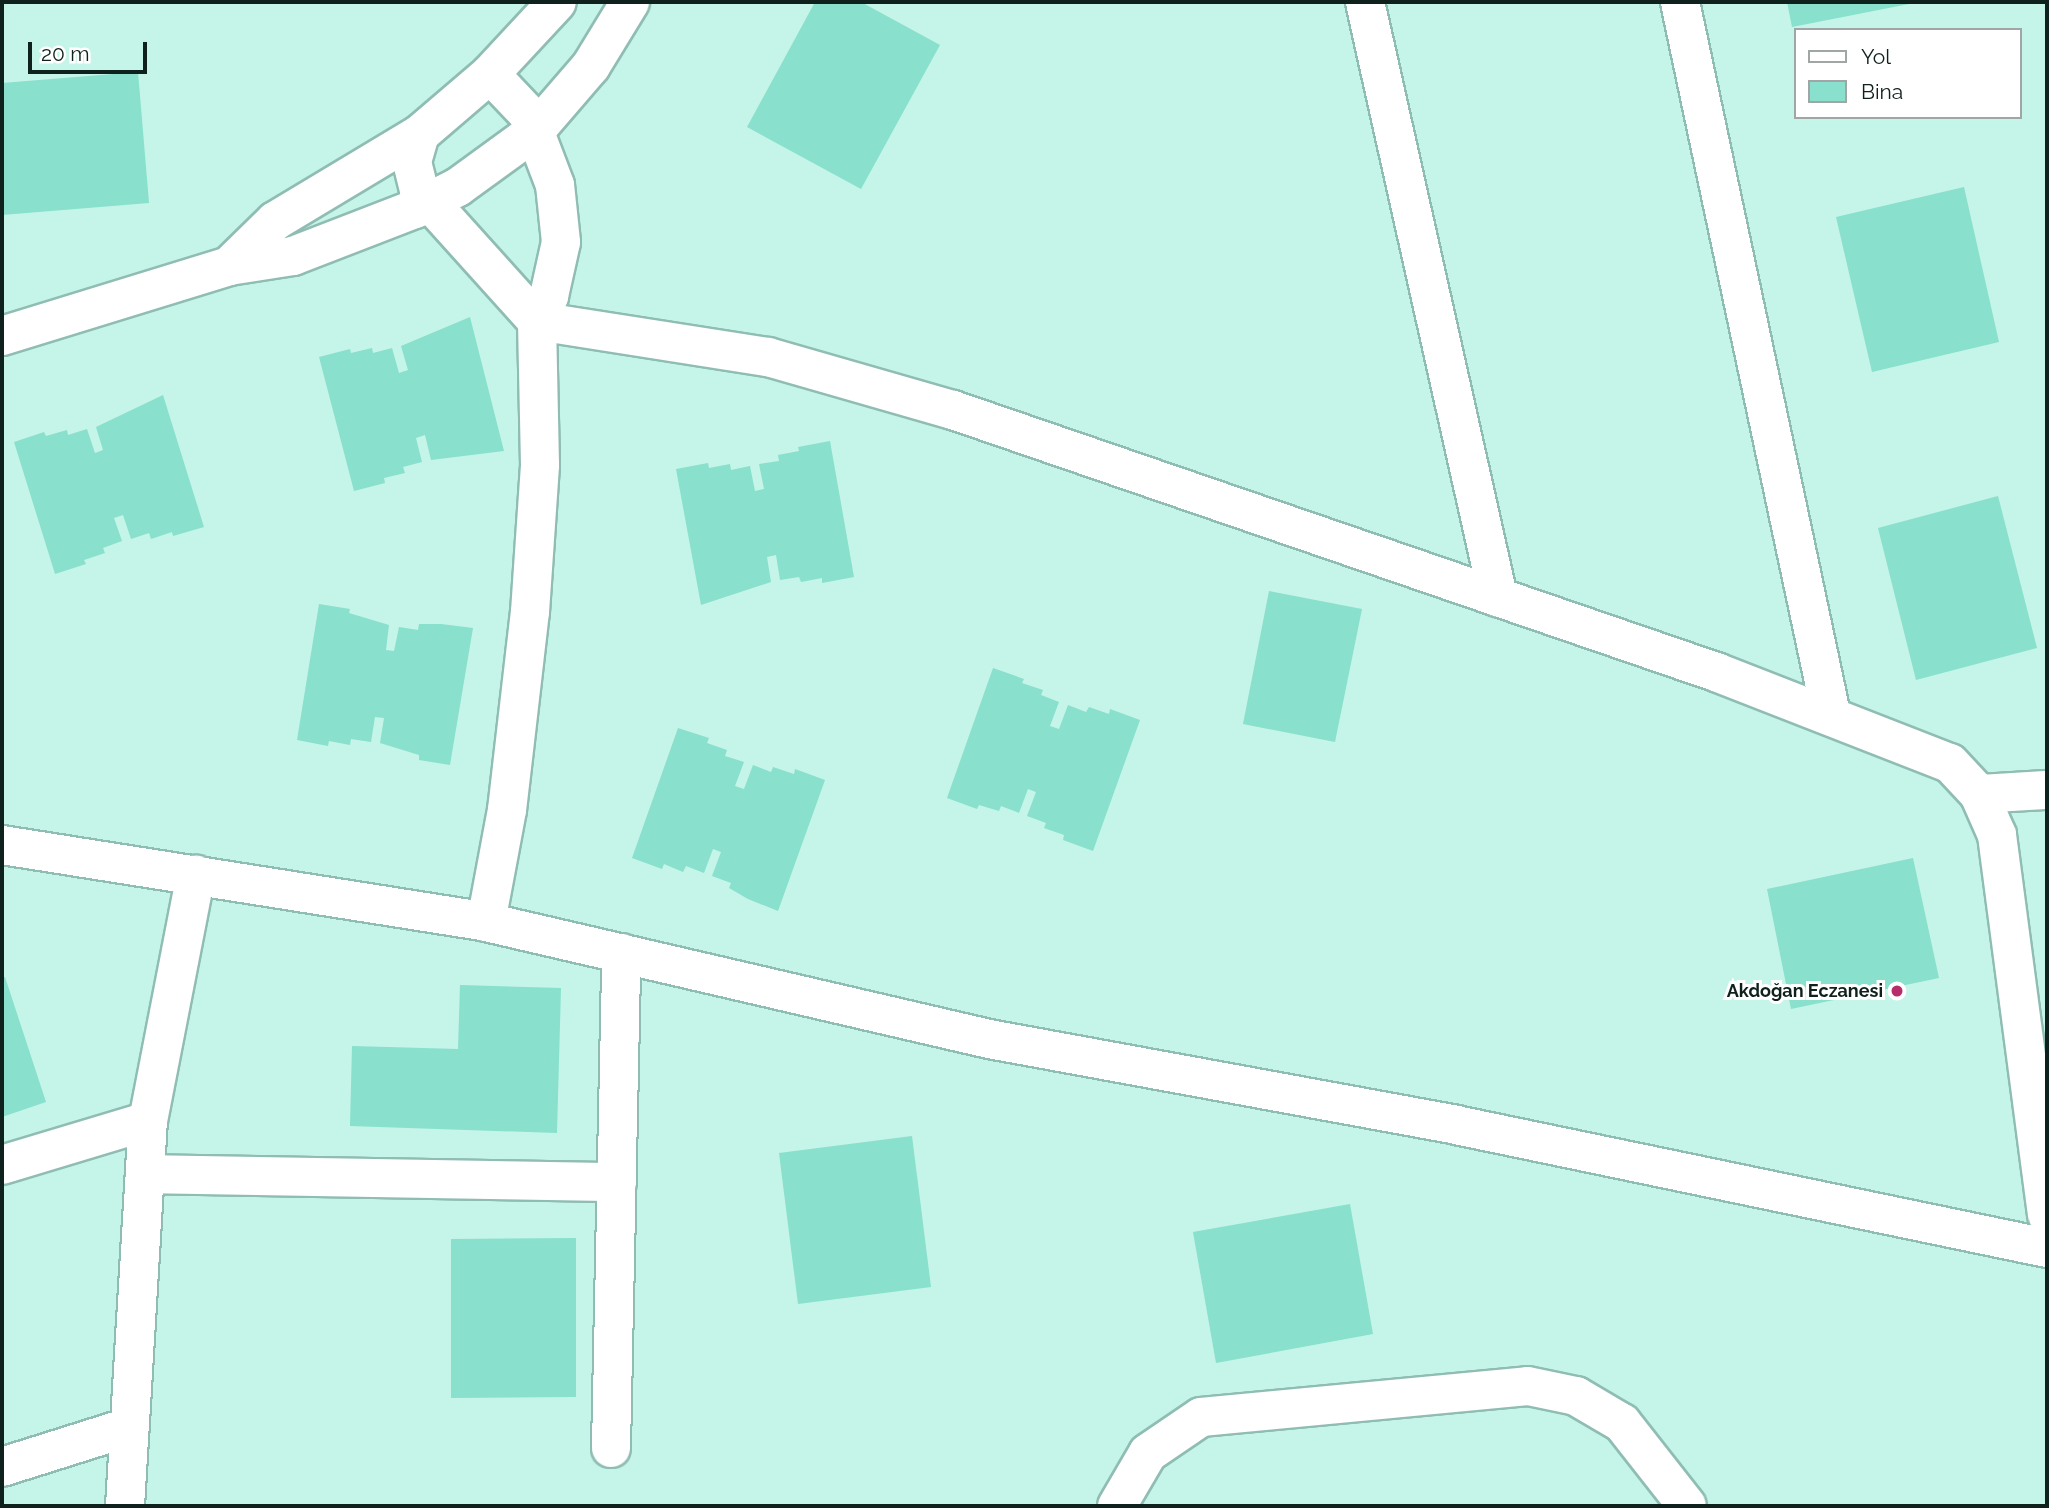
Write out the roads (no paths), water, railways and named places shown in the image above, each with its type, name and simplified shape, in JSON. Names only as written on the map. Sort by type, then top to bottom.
[{"type":"street","points":[[229,266],[275,221],[420,134],[490,74],[557,2]]},
{"type":"street","points":[[2,336],[229,266],[293,256],[428,202],[535,131],[591,66],[630,2]]},
{"type":"street","points":[[1365,2],[1498,597]]},
{"type":"street","points":[[1680,2],[1831,714]]},
{"type":"street","points":[[486,922],[507,810],[531,602],[540,465],[537,321],[557,269],[561,214],[535,131],[518,98],[490,74]]},
{"type":"street","points":[[420,134],[414,176],[428,202],[537,321],[692,341],[861,381],[1498,597],[1933,752],[1979,794],[1997,835],[2047,1215]]},
{"type":"street","points":[[1979,794],[2047,790]]},
{"type":"street","points":[[2,845],[486,922],[989,1039],[1456,1125],[2047,1248]]},
{"type":"street","points":[[2,872],[196,875]]},
{"type":"street","points":[[125,1506],[148,1121],[196,875]]},
{"type":"street","points":[[611,1448],[621,953]]},
{"type":"street","points":[[2,1165],[148,1121]]},
{"type":"street","points":[[145,1174],[617,1182]]},
{"type":"street","points":[[1117,1506],[1148,1454],[1201,1416],[1528,1386],[1576,1396],[1622,1423],[1687,1506]]},
{"type":"street","points":[[2,1467],[129,1427]]},
{"type":"place","name":"Akdoğan Eczanesi","points":[[1897,991]]}]
